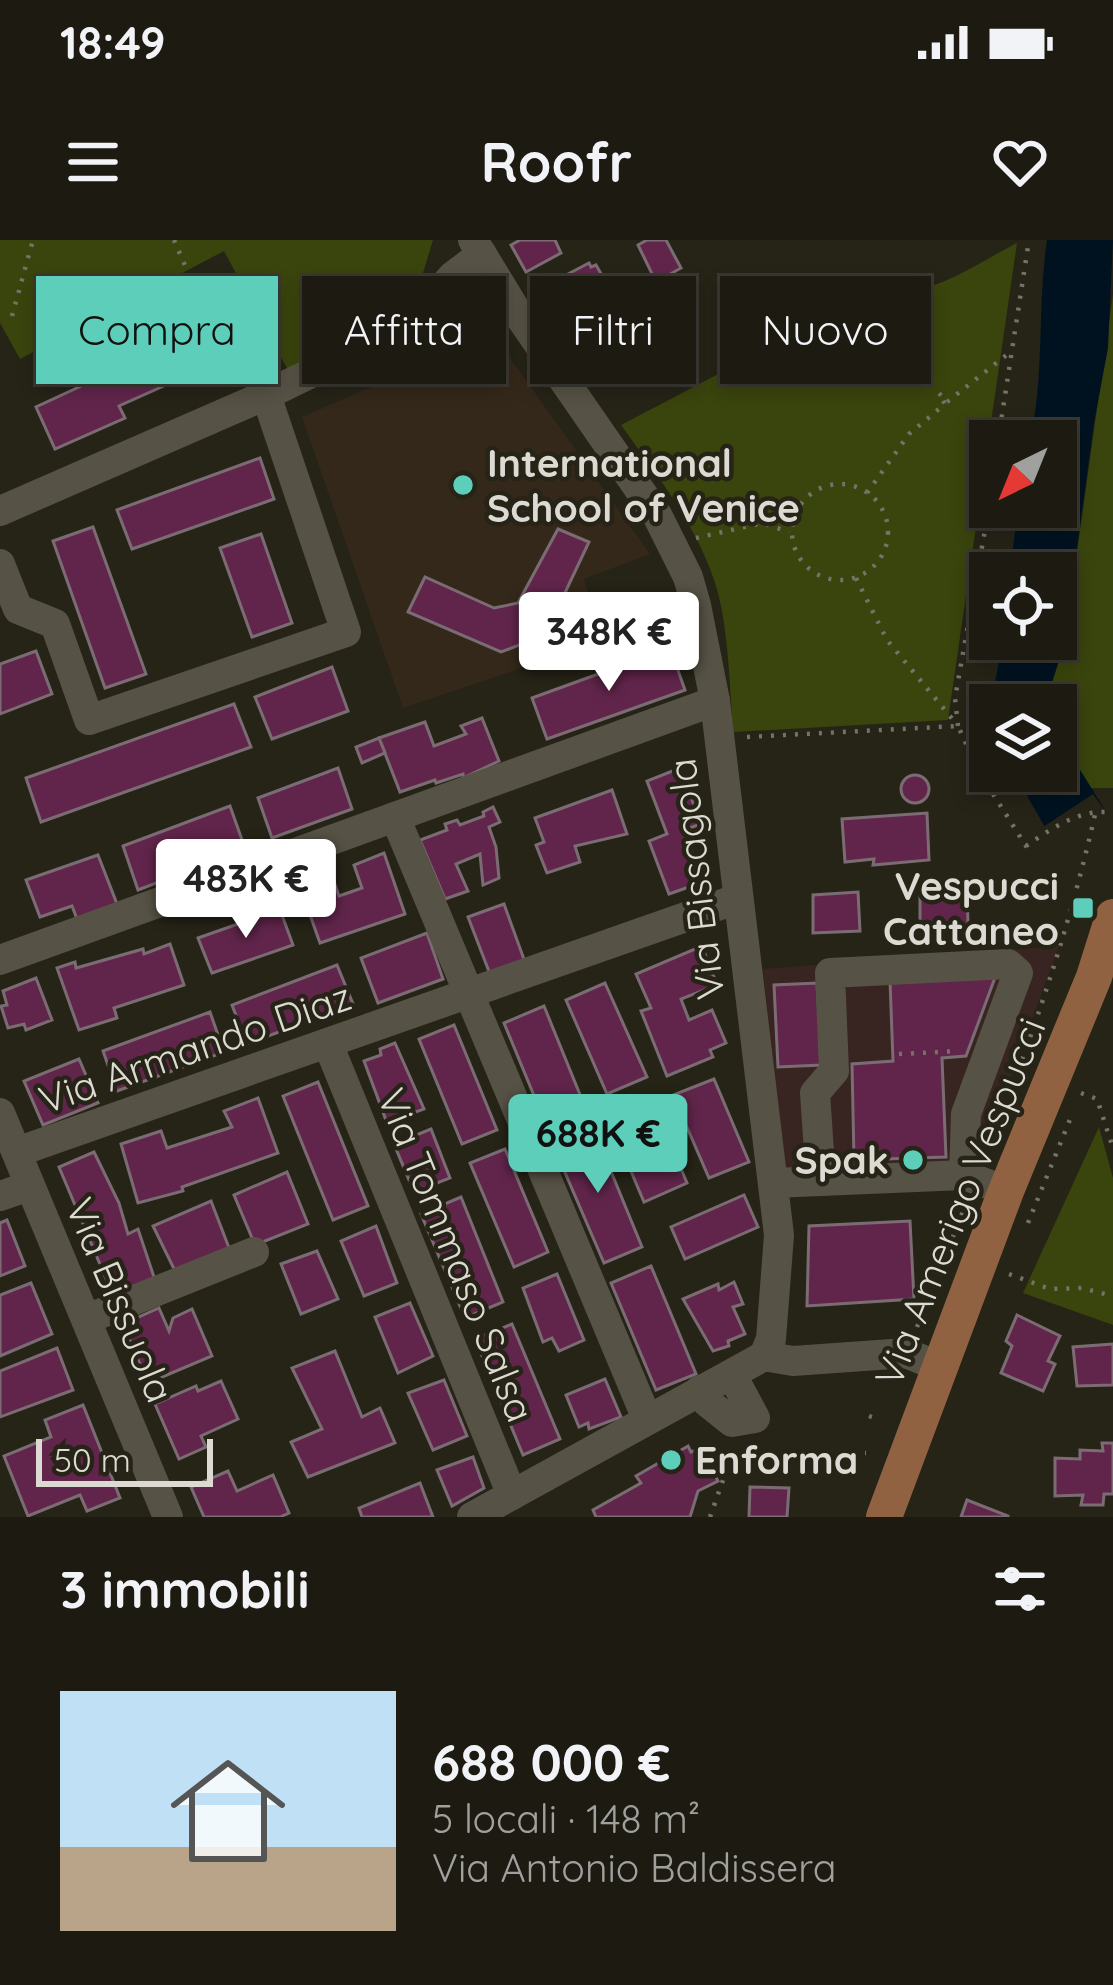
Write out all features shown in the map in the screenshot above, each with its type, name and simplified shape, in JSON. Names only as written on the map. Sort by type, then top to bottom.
[{"type":"main road","name":"Via Amerigo Vespucci","points":[[884,1517],[938,1366],[981,1179],[1100,984],[1113,917]]},
{"type":"street","points":[[0,511],[266,395],[385,337],[416,316],[478,247]]},
{"type":"street","name":"Via Bissagola","points":[[478,247],[673,543],[696,605],[715,701],[778,1235],[771,1339],[764,1356]]},
{"type":"street","points":[[0,564],[18,609],[55,624],[89,719],[346,632],[266,395]]},
{"type":"street","points":[[0,960],[715,701]]},
{"type":"street","points":[[395,817],[647,1419]]},
{"type":"street","name":"Via Armando Diaz","points":[[17,1152],[737,899]]},
{"type":"street","points":[[773,1183],[981,1179],[965,1114],[1018,973],[1008,964],[830,973],[834,1071],[815,1093],[821,1180]]},
{"type":"street","name":"Via Tommaso Salsa","points":[[328,1044],[512,1495]]},
{"type":"street","name":"Via Bissuola","points":[[0,1113],[17,1152],[15,1191],[87,1319],[169,1517]]},
{"type":"street","points":[[87,1319],[254,1252]]},
{"type":"street","points":[[472,1517],[764,1356],[794,1361],[906,1353],[938,1366]]},
{"type":"street","points":[[700,1390],[732,1422],[754,1418],[732,1375]]},
{"type":"path","points":[[12,316],[33,240]]},
{"type":"path","points":[[174,240],[187,270]]},
{"type":"path","points":[[1001,420],[1029,240]]},
{"type":"path","points":[[867,493],[909,434],[945,404],[939,393],[947,401],[1009,353]]},
{"type":"path","points":[[838,484],[867,493],[885,516],[886,546],[869,570],[855,578],[826,578],[812,572],[794,548],[791,533],[794,518],[810,494],[838,484]]},
{"type":"path","points":[[673,543],[762,523],[791,533]]},
{"type":"path","points":[[958,725],[956,698],[985,528]]},
{"type":"path","points":[[855,578],[887,640],[958,725],[978,770],[1031,854]]},
{"type":"path","points":[[719,739],[958,725]]},
{"type":"path","points":[[1025,846],[1096,810],[1109,812]]},
{"type":"path","points":[[913,1336],[981,1179],[1028,1049],[1072,908],[1096,810]]},
{"type":"path","points":[[898,1054],[967,1051]]},
{"type":"path","points":[[1081,1093],[1097,1100],[1113,1148]]},
{"type":"path","points":[[1000,1270],[1051,1289],[1082,1288],[1113,1296]]},
{"type":"path","points":[[869,1416],[880,1420]]},
{"type":"path","points":[[710,1517],[736,1443]]},
{"type":"path","points":[[732,1454],[866,1453]]},
{"type":"shaded area","name":"International School of Venice","points":[[506,352],[650,554],[584,579],[602,641],[403,708],[302,417],[378,384],[506,384]]},
{"type":"shaded area","points":[[1059,946],[979,1165],[785,1172],[763,969]]},
{"type":"green space","points":[[0,240],[433,240],[422,276],[302,276],[302,366],[290,374],[278,352],[278,276],[237,276],[224,251],[177,276],[36,276],[36,351],[20,359],[0,323]]},
{"type":"green space","points":[[1017,243],[991,420],[969,420],[969,528],[976,528],[948,720],[733,732],[716,585],[682,513],[621,425],[720,373],[720,384],[931,384],[931,286]]},
{"type":"green space","points":[[1113,294],[1113,788],[1091,788],[1077,766],[1077,684],[1051,684],[1059,660],[1077,660],[1077,552]]},
{"type":"green space","points":[[1099,1127],[1113,1178],[1113,1325],[1023,1293]]},
{"type":"water","points":[[1047,240],[1113,240],[1108,348],[1077,552],[1013,552],[1015,528],[1077,528],[1077,420],[1033,420]]},
{"type":"water","points":[[999,660],[1059,660],[1052,684],[995,684]]},
{"type":"water","points":[[1077,765],[1113,823],[1071,873],[1025,792],[1077,792]]},
{"type":"pier","points":[[1093,794],[1113,822],[1113,1008],[1107,1004],[1084,921],[1040,829]]},
{"type":"building","points":[[520,240],[555,240],[561,253],[526,272],[511,245]]},
{"type":"building","points":[[666,240],[681,268],[667,276],[653,276],[638,245]]},
{"type":"building","points":[[589,263],[602,276],[564,276]]},
{"type":"building","points":[[85,384],[168,384],[119,406],[125,418],[55,449],[36,407]]},
{"type":"building","points":[[260,458],[274,499],[132,549],[117,510]]},
{"type":"building","points":[[93,527],[146,674],[105,688],[53,541]]},
{"type":"building","points":[[558,529],[589,542],[545,635],[501,652],[408,612],[425,577],[494,608],[518,603]]},
{"type":"building","points":[[261,534],[292,623],[252,637],[220,548]]},
{"type":"building","points":[[670,648],[685,690],[547,739],[532,698]]},
{"type":"building","points":[[36,651],[52,694],[0,714],[0,664]]},
{"type":"building","points":[[332,667],[348,711],[272,739],[255,697]]},
{"type":"building","points":[[234,704],[251,747],[41,822],[26,778]]},
{"type":"building","points":[[482,718],[499,761],[463,778],[463,774],[435,780],[400,792],[379,738],[425,722],[434,746],[466,734],[461,726]]},
{"type":"building","points":[[379,738],[385,753],[362,763],[356,747]]},
{"type":"building","points":[[338,768],[352,809],[272,838],[258,798]]},
{"type":"building","points":[[680,768],[701,824],[684,830],[703,882],[669,894],[649,841],[667,834],[647,781]]},
{"type":"building","points":[[915,775],[925,779],[929,789],[925,799],[915,803],[905,799],[901,789],[905,779]]},
{"type":"building","points":[[612,790],[627,834],[575,846],[580,862],[547,873],[536,845],[544,842],[535,818]]},
{"type":"building","points":[[230,806],[246,851],[209,865],[206,858],[175,868],[177,875],[138,890],[123,846]]},
{"type":"building","points":[[493,807],[500,822],[489,827],[499,878],[483,885],[480,854],[456,864],[468,891],[445,899],[420,840],[447,830],[445,824],[457,820],[460,825],[484,816]]},
{"type":"building","points":[[927,813],[929,860],[873,865],[874,859],[845,862],[842,819]]},
{"type":"building","points":[[384,853],[405,914],[320,943],[299,884],[331,873],[339,896],[362,888],[354,865]]},
{"type":"building","points":[[98,855],[117,904],[77,919],[72,906],[40,917],[26,880]]},
{"type":"building","points":[[967,886],[968,924],[920,925],[920,887]]},
{"type":"building","points":[[858,892],[860,931],[813,933],[813,895]]},
{"type":"building","points":[[504,904],[525,962],[490,974],[468,917]]},
{"type":"building","points":[[275,911],[282,915],[293,945],[212,973],[198,938]]},
{"type":"building","points":[[427,933],[443,979],[378,1003],[361,958]]},
{"type":"building","points":[[170,944],[184,985],[114,1008],[117,1018],[79,1030],[57,968],[75,962],[76,968],[143,949],[144,954]]},
{"type":"building","points":[[702,946],[717,985],[681,999],[689,1020],[712,1010],[726,1043],[710,1050],[713,1057],[667,1076],[641,1011],[651,1008],[636,974]]},
{"type":"building","points":[[337,965],[353,1004],[247,1044],[232,1005]]},
{"type":"building","points":[[996,975],[966,1056],[942,1058],[946,1157],[854,1160],[852,1064],[893,1061],[890,981]]},
{"type":"building","points":[[36,978],[52,1020],[26,1030],[24,1024],[8,1028],[1,1006],[7,1005],[3,991]]},
{"type":"building","points":[[605,983],[647,1077],[607,1094],[566,1000]]},
{"type":"building","points":[[817,983],[822,1065],[778,1067],[774,985]]},
{"type":"building","points":[[544,1006],[587,1112],[547,1127],[504,1023]]},
{"type":"building","points":[[210,1012],[224,1052],[117,1091],[103,1051]]},
{"type":"building","points":[[454,1025],[497,1130],[462,1144],[419,1039]]},
{"type":"building","points":[[395,1043],[424,1109],[387,1123],[364,1061]]},
{"type":"building","points":[[79,1059],[98,1103],[43,1125],[24,1081]]},
{"type":"building","points":[[714,1079],[749,1162],[709,1178],[673,1095]]},
{"type":"building","points":[[318,1082],[368,1206],[333,1220],[283,1096]]},
{"type":"building","points":[[258,1098],[278,1153],[182,1187],[183,1191],[138,1203],[121,1144],[161,1131],[167,1148],[232,1127],[224,1111]]},
{"type":"building","points":[[654,1105],[687,1183],[644,1202],[611,1124]]},
{"type":"building","points":[[431,1129],[450,1178],[414,1192],[394,1144]]},
{"type":"building","points":[[594,1130],[642,1247],[604,1263],[554,1147]]},
{"type":"building","points":[[505,1149],[548,1252],[514,1267],[470,1163]]},
{"type":"building","points":[[94,1152],[128,1234],[138,1229],[156,1283],[115,1300],[59,1167]]},
{"type":"building","points":[[287,1172],[308,1224],[255,1245],[234,1195]]},
{"type":"building","points":[[744,1195],[758,1227],[685,1259],[671,1227]]},
{"type":"building","points":[[461,1197],[503,1302],[465,1318],[421,1214]]},
{"type":"building","points":[[211,1201],[231,1253],[177,1275],[153,1226]]},
{"type":"building","points":[[7,1220],[25,1266],[0,1276],[0,1223]]},
{"type":"building","points":[[910,1221],[914,1299],[807,1306],[809,1226]]},
{"type":"building","points":[[376,1226],[397,1283],[364,1296],[341,1241]]},
{"type":"building","points":[[317,1251],[338,1299],[301,1314],[281,1264]]},
{"type":"building","points":[[651,1266],[696,1374],[656,1390],[611,1283]]},
{"type":"building","points":[[557,1274],[584,1340],[559,1351],[552,1338],[543,1342],[523,1288]]},
{"type":"building","points":[[734,1282],[743,1304],[733,1307],[745,1334],[713,1351],[683,1299]]},
{"type":"building","points":[[31,1283],[52,1334],[0,1356],[0,1295]]},
{"type":"building","points":[[410,1303],[433,1356],[398,1373],[375,1317]]},
{"type":"building","points":[[159,1308],[169,1331],[173,1318],[192,1309],[212,1356],[148,1383],[123,1324]]},
{"type":"building","points":[[1017,1315],[1060,1336],[1048,1361],[1055,1364],[1043,1391],[1001,1373],[1012,1346],[1006,1341]]},
{"type":"building","points":[[512,1324],[560,1439],[523,1455],[475,1339]]},
{"type":"building","points":[[1113,1344],[1113,1385],[1077,1386],[1073,1347]]},
{"type":"building","points":[[57,1348],[73,1390],[0,1417],[0,1371]]},
{"type":"building","points":[[335,1351],[362,1417],[380,1408],[395,1443],[308,1477],[291,1442],[322,1429],[292,1368]]},
{"type":"building","points":[[605,1379],[621,1417],[589,1429],[588,1423],[579,1427],[566,1395]]},
{"type":"building","points":[[444,1380],[467,1436],[433,1450],[408,1393]]},
{"type":"building","points":[[221,1381],[238,1419],[201,1436],[206,1447],[179,1459],[155,1404]]},
{"type":"building","points":[[83,1405],[120,1498],[87,1511],[80,1495],[28,1516],[4,1456],[51,1437],[45,1420]]},
{"type":"building","points":[[1102,1443],[1113,1443],[1113,1494],[1104,1494],[1103,1505],[1081,1505],[1083,1495],[1055,1496],[1055,1458],[1080,1459],[1080,1450],[1103,1451]]},
{"type":"building","points":[[688,1446],[691,1452],[701,1448],[718,1481],[698,1491],[690,1517],[596,1517],[593,1510],[641,1483],[636,1476]]},
{"type":"building","points":[[473,1457],[484,1488],[452,1506],[437,1470]]},
{"type":"building","points":[[228,1471],[237,1491],[273,1475],[289,1513],[204,1517],[191,1487]]},
{"type":"building","points":[[420,1483],[433,1517],[362,1517],[359,1508]]},
{"type":"building","points":[[750,1487],[789,1488],[787,1517],[749,1517]]},
{"type":"building","points":[[967,1500],[1008,1516],[1008,1517],[961,1517]]},
{"type":"place","name":"International School of Venice","points":[[463,485]]},
{"type":"place","name":"Vespucci Cattaneo","points":[[1083,908]]},
{"type":"place","name":"Spak","points":[[913,1160]]},
{"type":"place","name":"Enforma","points":[[671,1460]]}]
